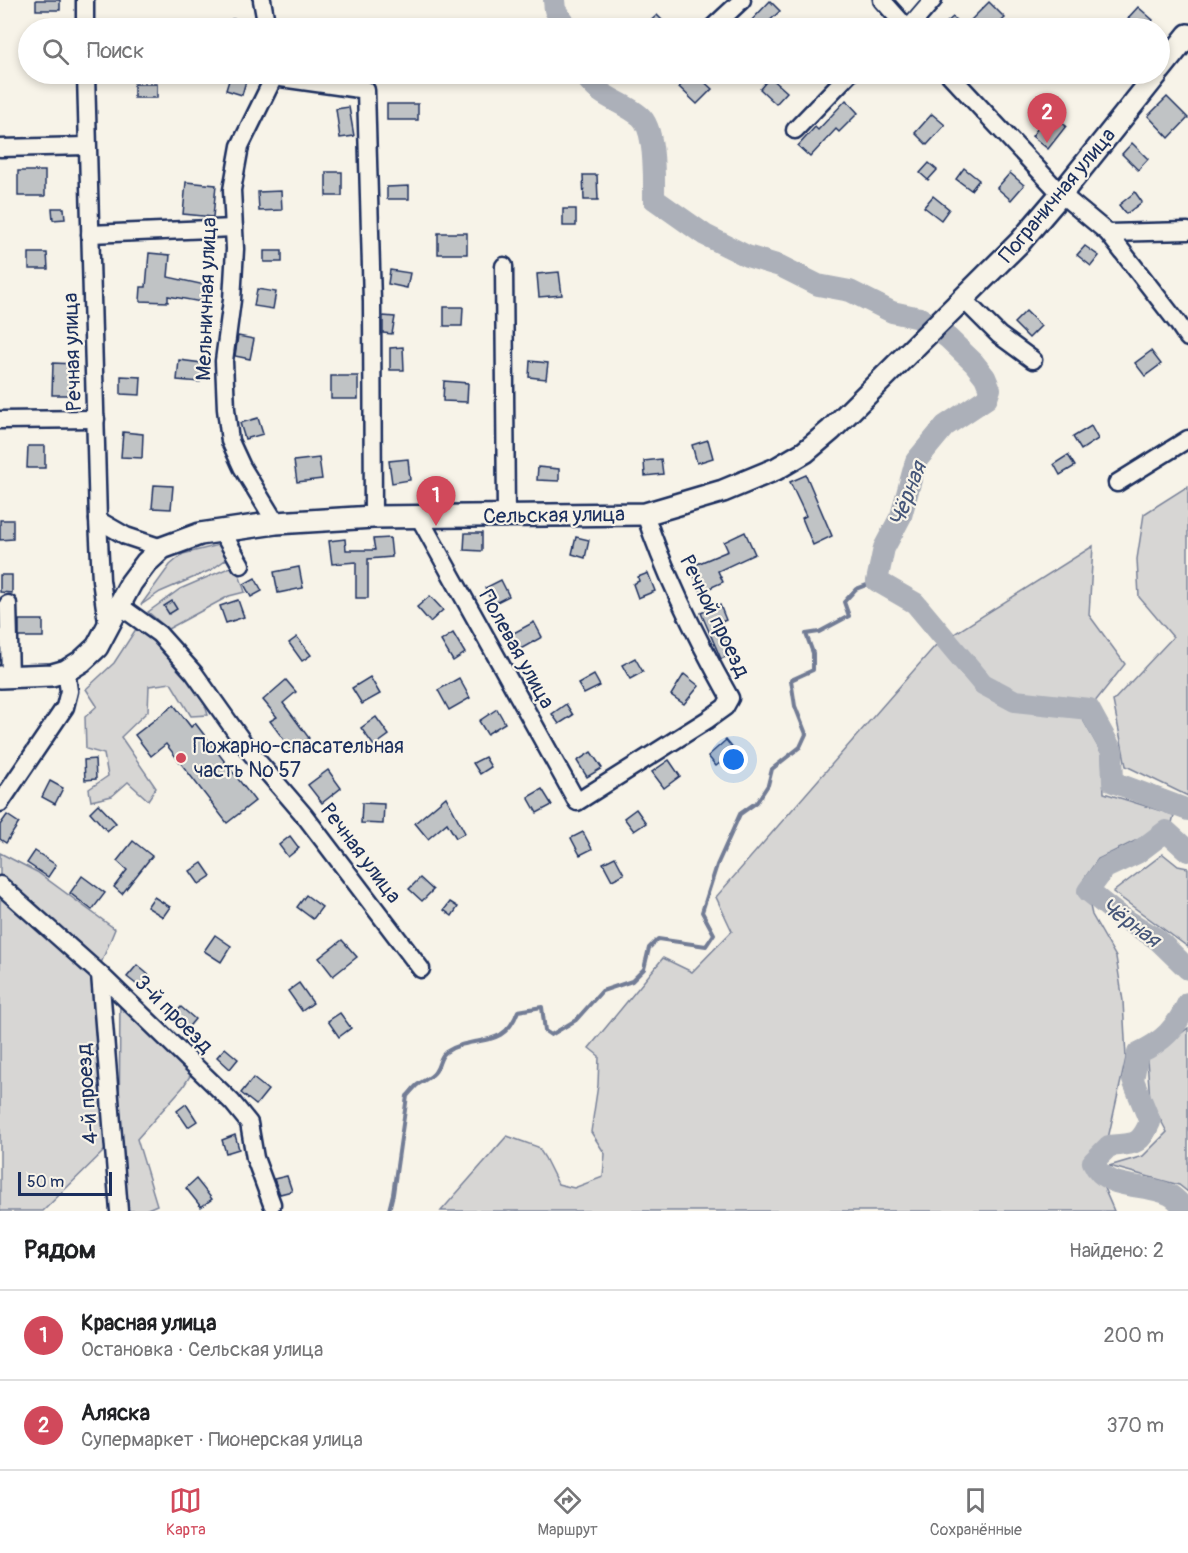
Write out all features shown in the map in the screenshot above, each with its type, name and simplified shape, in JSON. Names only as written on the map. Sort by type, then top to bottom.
[{"type":"main road","name":"Пограничная улица","points":[[1170,57],[1188,35]]},
{"type":"main road","name":"Пограничная улица","points":[[957,306],[1020,242],[1148,84]]},
{"type":"main road","name":"Сельская улица","points":[[162,548],[200,534],[221,530],[373,517],[645,514],[723,491],[776,469],[805,452],[831,430],[957,306]]},
{"type":"main road","points":[[5,677],[72,674],[97,647],[131,583],[146,563],[162,548]]},
{"type":"street","points":[[85,0],[85,18]]},
{"type":"street","points":[[262,0],[265,18]]},
{"type":"street","points":[[723,18],[742,0]]},
{"type":"street","points":[[882,0],[896,18]]},
{"type":"street","points":[[912,18],[933,0]]},
{"type":"street","name":"Речная улица","points":[[86,84],[98,520],[101,580],[108,629]]},
{"type":"street","name":"Мельничная улица","points":[[269,84],[240,146],[232,190],[235,249],[232,300],[224,361],[230,441],[242,467],[276,524]]},
{"type":"street","points":[[329,84],[366,90],[372,302],[373,517]]},
{"type":"street","points":[[795,130],[839,84]]},
{"type":"street","points":[[958,84],[1061,194],[1108,233],[1188,338]]},
{"type":"street","points":[[0,148],[87,146]]},
{"type":"street","points":[[90,234],[234,228]]},
{"type":"street","points":[[1108,233],[1188,231]]},
{"type":"street","points":[[504,266],[506,516]]},
{"type":"street","points":[[957,306],[1033,360]]},
{"type":"street","points":[[0,420],[96,419]]},
{"type":"street","points":[[1117,483],[1188,439]]},
{"type":"street","name":"Речной проезд","points":[[577,802],[708,720],[725,707],[730,698],[702,649],[657,548],[645,514]]},
{"type":"street","name":"Полевая улица","points":[[419,517],[577,802]]},
{"type":"street","points":[[98,520],[126,536],[162,548]]},
{"type":"street","points":[[221,530],[242,565]]},
{"type":"street","points":[[5,677],[8,604]]},
{"type":"street","name":"Речная улица","points":[[120,606],[159,634],[194,673],[250,752],[304,815],[421,969]]},
{"type":"street","points":[[0,803],[64,707],[72,674]]},
{"type":"street","name":"3-й проезд","points":[[0,885],[100,974],[231,1102],[249,1123],[255,1158],[272,1204]]},
{"type":"street","name":"4-й проезд","points":[[100,974],[119,1211]]},
{"type":"shaded area","points":[[1188,486],[1188,796],[1126,766],[1113,701],[1173,637],[1139,597],[1137,559],[1144,514]]},
{"type":"shaded area","points":[[219,545],[223,547],[228,558],[211,570],[160,592],[141,605],[170,565],[183,554]]},
{"type":"shaded area","points":[[1093,546],[1089,615],[1125,664],[1082,718],[1102,754],[1104,793],[1174,815],[1172,823],[1098,859],[1084,879],[1092,915],[1116,957],[1123,1001],[1126,1058],[1107,1143],[1104,1188],[1114,1211],[441,1211],[507,1136],[538,1147],[558,1184],[574,1188],[603,1177],[605,1154],[591,1132],[598,1085],[599,1056],[589,1048],[663,958],[692,972],[732,931],[716,897],[935,646]]},
{"type":"shaded area","points":[[233,566],[237,568],[245,592],[229,596],[168,629],[148,612],[180,589]]},
{"type":"shaded area","points":[[136,629],[156,642],[201,692],[208,715],[191,716],[171,683],[149,686],[148,711],[121,737],[156,788],[148,800],[128,782],[112,796],[91,801],[89,789],[108,776],[104,754],[86,749],[85,717],[97,706],[86,689],[114,663]]},
{"type":"shaded area","points":[[0,853],[37,872],[115,929],[93,983],[105,1150],[43,1211],[0,1211]]},
{"type":"shaded area","points":[[1163,854],[1178,866],[1188,868],[1188,947],[1113,892]]},
{"type":"shaded area","points":[[120,992],[195,1068],[183,1087],[137,1139],[157,1205],[143,1211],[125,1211],[119,1153]]},
{"type":"shaded area","points":[[1188,1028],[1188,1192],[1179,1185],[1109,1166],[1143,1156],[1167,1132],[1150,1100],[1147,1060]]},
{"type":"building","points":[[36,0],[60,0],[60,10],[36,10]]},
{"type":"building","points":[[770,1],[780,11],[773,18],[754,18]]},
{"type":"building","points":[[989,2],[1005,18],[973,18]]},
{"type":"building","points":[[1138,7],[1151,18],[1128,18]]},
{"type":"building","points":[[134,84],[157,84],[157,98],[134,98]]},
{"type":"building","points":[[228,84],[245,84],[242,95],[226,90]]},
{"type":"building","points":[[682,84],[707,84],[712,89],[697,104],[679,87]]},
{"type":"building","points":[[764,84],[778,84],[787,92],[776,104],[760,89]]},
{"type":"building","points":[[1167,97],[1188,118],[1169,138],[1148,116]]},
{"type":"building","points":[[846,100],[858,113],[839,132],[836,129],[810,157],[798,146],[815,127],[818,130]]},
{"type":"building","points":[[387,104],[418,104],[418,120],[387,120]]},
{"type":"building","points":[[349,107],[354,136],[340,138],[336,109]]},
{"type":"building","points":[[1049,113],[1066,126],[1048,149],[1032,136]]},
{"type":"building","points":[[932,114],[945,125],[927,145],[915,133]]},
{"type":"building","points":[[1132,143],[1148,159],[1138,170],[1122,154]]},
{"type":"building","points":[[929,163],[937,170],[928,180],[920,173]]},
{"type":"building","points":[[964,168],[979,180],[971,190],[956,179]]},
{"type":"building","points":[[18,171],[45,171],[45,196],[18,196]]},
{"type":"building","points":[[326,172],[342,172],[342,196],[326,196]]},
{"type":"building","points":[[1010,173],[1024,185],[1011,200],[997,188]]},
{"type":"building","points":[[583,175],[597,175],[598,200],[584,200]]},
{"type":"building","points":[[186,182],[216,185],[213,217],[183,214]]},
{"type":"building","points":[[409,186],[409,199],[387,199],[387,187]]},
{"type":"building","points":[[281,191],[282,210],[259,211],[258,192]]},
{"type":"building","points":[[1135,192],[1142,202],[1126,214],[1119,205]]},
{"type":"building","points":[[933,196],[949,209],[941,220],[924,207]]},
{"type":"building","points":[[52,208],[64,208],[65,219],[53,220]]},
{"type":"building","points":[[563,209],[576,209],[576,226],[563,226]]},
{"type":"building","points":[[438,233],[467,233],[467,254],[438,254]]},
{"type":"building","points":[[1085,246],[1099,256],[1091,266],[1077,255]]},
{"type":"building","points":[[264,251],[282,251],[282,262],[264,262]]},
{"type":"building","points":[[29,253],[47,253],[48,269],[29,269]]},
{"type":"building","points":[[149,253],[170,255],[168,277],[205,285],[201,302],[168,296],[168,302],[140,301],[141,287],[146,287]]},
{"type":"building","points":[[390,270],[410,273],[407,288],[388,284]]},
{"type":"building","points":[[559,272],[562,295],[539,297],[537,274]]},
{"type":"building","points":[[257,289],[276,292],[273,309],[254,306]]},
{"type":"building","points":[[444,307],[463,307],[462,326],[444,326]]},
{"type":"building","points":[[1026,311],[1041,326],[1029,338],[1014,323]]},
{"type":"building","points":[[383,316],[395,317],[392,334],[383,333]]},
{"type":"building","points":[[238,336],[254,339],[250,359],[235,356]]},
{"type":"building","points":[[403,347],[404,370],[390,370],[390,348]]},
{"type":"building","points":[[1151,351],[1161,364],[1145,376],[1135,363]]},
{"type":"building","points":[[179,360],[202,363],[200,382],[177,380]]},
{"type":"building","points":[[530,361],[548,363],[546,379],[529,377]]},
{"type":"building","points":[[53,363],[74,364],[73,395],[52,395]]},
{"type":"building","points":[[121,376],[141,377],[140,395],[121,394]]},
{"type":"building","points":[[331,376],[358,376],[358,399],[331,399]]},
{"type":"building","points":[[444,381],[468,383],[467,402],[443,401]]},
{"type":"building","points":[[258,418],[263,434],[245,439],[240,423]]},
{"type":"building","points":[[1091,426],[1098,439],[1081,450],[1073,437]]},
{"type":"building","points":[[123,432],[143,434],[142,458],[121,457]]},
{"type":"building","points":[[708,440],[713,458],[697,463],[692,445]]},
{"type":"building","points":[[28,446],[45,446],[45,468],[27,468]]},
{"type":"building","points":[[1068,455],[1075,466],[1060,475],[1054,464]]},
{"type":"building","points":[[319,458],[322,479],[297,482],[294,461]]},
{"type":"building","points":[[408,459],[410,480],[392,483],[389,461]]},
{"type":"building","points":[[661,459],[663,474],[645,476],[644,461]]},
{"type":"building","points":[[538,467],[559,469],[559,481],[537,480]]},
{"type":"building","points":[[806,475],[832,536],[813,545],[802,518],[806,516],[790,482]]},
{"type":"building","points":[[154,485],[173,486],[171,509],[152,508]]},
{"type":"building","points":[[0,520],[13,520],[13,539],[0,540]]},
{"type":"building","points":[[745,532],[755,554],[718,571],[723,582],[701,592],[690,567],[728,551],[724,542]]},
{"type":"building","points":[[465,533],[482,533],[482,551],[464,550]]},
{"type":"building","points":[[576,537],[589,540],[585,558],[572,554]]},
{"type":"building","points":[[390,538],[392,557],[368,559],[368,598],[356,598],[356,562],[332,564],[329,541],[345,539],[346,550],[375,550],[373,539]]},
{"type":"building","points":[[299,567],[303,588],[278,593],[274,572]]},
{"type":"building","points":[[648,573],[655,591],[638,598],[633,584],[639,581],[638,577]]},
{"type":"building","points":[[0,575],[12,575],[12,593],[0,592]]},
{"type":"building","points":[[255,578],[262,591],[251,597],[244,584]]},
{"type":"building","points":[[501,580],[509,596],[493,604],[485,588]]},
{"type":"building","points":[[430,596],[443,610],[430,622],[417,607]]},
{"type":"building","points":[[238,600],[244,617],[226,623],[220,606]]},
{"type":"building","points":[[172,601],[177,609],[169,614],[164,606]]},
{"type":"building","points":[[720,605],[726,620],[719,623],[732,654],[721,659],[701,613]]},
{"type":"building","points":[[19,620],[43,620],[43,637],[19,637]]},
{"type":"building","points":[[534,622],[542,637],[517,651],[508,636]]},
{"type":"building","points":[[453,633],[465,653],[453,661],[441,641]]},
{"type":"building","points":[[297,637],[311,655],[302,661],[289,643]]},
{"type":"building","points":[[635,658],[643,672],[630,679],[622,665]]},
{"type":"building","points":[[684,674],[699,686],[684,704],[671,695]]},
{"type":"building","points":[[594,675],[600,686],[584,694],[578,684]]},
{"type":"building","points":[[370,677],[380,694],[362,704],[352,688]]},
{"type":"building","points":[[459,678],[470,698],[449,710],[438,690]]},
{"type":"building","points":[[286,680],[296,692],[283,703],[309,738],[292,751],[270,721],[277,717],[263,700]]},
{"type":"building","points":[[566,704],[573,715],[559,724],[552,714]]},
{"type":"building","points":[[174,705],[191,727],[195,723],[255,801],[227,823],[166,744],[151,756],[135,735]]},
{"type":"building","points":[[497,709],[505,723],[487,734],[479,721]]},
{"type":"building","points":[[376,717],[389,735],[374,746],[361,728]]},
{"type":"building","points":[[726,740],[735,751],[716,766],[708,756]]},
{"type":"building","points":[[591,752],[602,768],[587,777],[577,761]]},
{"type":"building","points":[[485,757],[491,767],[480,774],[473,763]]},
{"type":"building","points":[[95,759],[96,779],[85,780],[84,760]]},
{"type":"building","points":[[669,760],[680,776],[664,788],[652,772]]},
{"type":"building","points":[[328,770],[341,788],[322,803],[308,785]]},
{"type":"building","points":[[50,781],[63,788],[55,804],[42,797]]},
{"type":"building","points":[[542,789],[552,805],[537,813],[528,797]]},
{"type":"building","points":[[446,797],[465,833],[456,838],[447,823],[428,839],[415,823]]},
{"type":"building","points":[[362,803],[384,804],[383,824],[361,823]]},
{"type":"building","points":[[98,804],[116,823],[107,831],[90,812]]},
{"type":"building","points":[[636,809],[646,823],[634,831],[624,818]]},
{"type":"building","points":[[7,815],[19,823],[6,843],[0,839],[0,825]]},
{"type":"building","points":[[583,832],[592,849],[580,855],[571,838]]},
{"type":"building","points":[[290,836],[299,848],[288,857],[279,845]]},
{"type":"building","points":[[133,841],[152,856],[122,894],[114,887],[127,870],[117,861]]},
{"type":"building","points":[[35,851],[56,865],[48,877],[27,863]]},
{"type":"building","points":[[615,857],[624,874],[612,880],[603,863]]},
{"type":"building","points":[[202,863],[211,876],[199,884],[190,871]]},
{"type":"building","points":[[82,876],[105,893],[92,910],[70,893]]},
{"type":"building","points":[[420,878],[433,890],[422,901],[409,889]]},
{"type":"building","points":[[306,895],[322,907],[313,919],[297,907]]},
{"type":"building","points":[[154,897],[170,907],[163,917],[147,907]]},
{"type":"building","points":[[450,902],[458,907],[452,916],[444,910]]},
{"type":"building","points":[[215,935],[231,946],[221,962],[204,951]]},
{"type":"building","points":[[342,940],[357,957],[333,976],[319,958]]},
{"type":"building","points":[[137,965],[150,976],[141,988],[127,977]]},
{"type":"building","points":[[299,983],[313,1003],[302,1011],[288,991]]},
{"type":"building","points":[[181,1007],[195,1019],[186,1030],[171,1018]]},
{"type":"building","points":[[340,1013],[351,1028],[339,1037],[328,1021]]},
{"type":"building","points":[[225,1048],[238,1059],[230,1069],[217,1057]]},
{"type":"building","points":[[253,1078],[268,1090],[256,1105],[241,1093]]},
{"type":"building","points":[[186,1104],[197,1121],[188,1127],[177,1111]]},
{"type":"building","points":[[235,1135],[239,1149],[226,1153],[222,1140]]},
{"type":"building","points":[[287,1176],[292,1191],[280,1194],[274,1179]]},
{"type":"building","points":[[196,1179],[212,1199],[201,1207],[186,1188]]},
{"type":"waterway","name":"Чёрная","points":[[554,0],[555,10],[561,18]]},
{"type":"waterway","name":"Чёрная","points":[[591,84],[632,110],[645,122],[653,155],[654,199],[705,235],[747,256],[780,266],[818,285],[850,291],[892,312],[920,318],[948,338],[974,363],[985,377],[990,389],[987,398],[945,426],[916,461],[901,516],[884,548],[877,581],[915,603],[983,684],[1015,701],[1089,709],[1112,751],[1113,782],[1188,810]]},
{"type":"waterway","points":[[387,1211],[393,1194],[407,1096],[437,1070],[446,1052],[457,1046],[496,1037],[512,1024],[518,1011],[542,1007],[545,1031],[551,1035],[576,1020],[602,991],[632,981],[644,969],[649,948],[658,939],[706,946],[714,934],[702,912],[717,865],[740,814],[757,802],[768,785],[772,769],[800,747],[806,734],[795,706],[791,680],[813,670],[813,653],[806,634],[819,632],[849,616],[844,602],[856,589],[877,581]]},
{"type":"waterway","name":"Чёрная","points":[[1188,851],[1166,831],[1137,853],[1105,868],[1088,891],[1117,914],[1157,939],[1188,969]]},
{"type":"waterway","name":"Чёрная","points":[[1187,1211],[1170,1195],[1107,1178],[1093,1162],[1109,1146],[1135,1142],[1146,1130],[1150,1122],[1133,1080],[1138,1053],[1162,1039],[1179,1020],[1188,1003]]},
{"type":"place","name":"Аляска","points":[[1047,143]]},
{"type":"place","name":"Красная улица","points":[[436,526]]},
{"type":"place","name":"Пожарно-спасательная часть № 57","points":[[181,758]]}]
